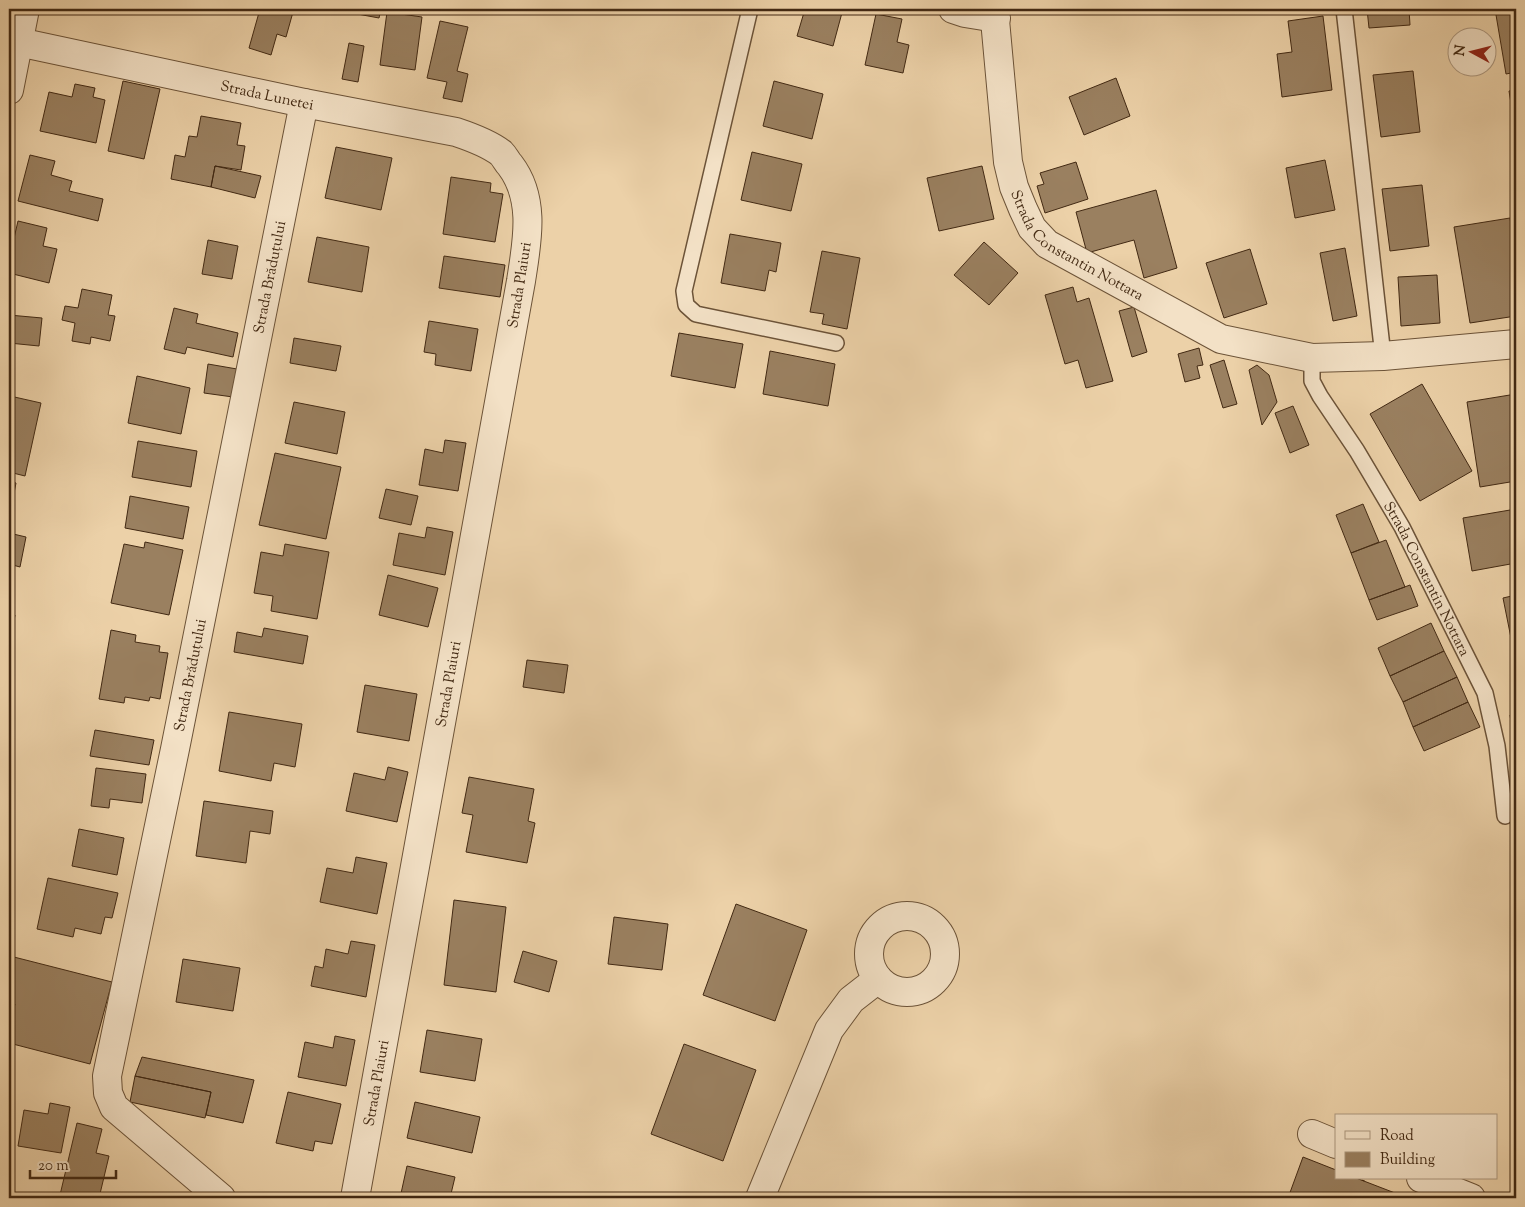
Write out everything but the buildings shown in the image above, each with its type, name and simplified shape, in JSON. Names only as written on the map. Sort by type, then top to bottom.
[{"type":"street","points":[[9,90],[14,41],[25,9]]},
{"type":"street","points":[[953,9],[965,13],[995,13]]},
{"type":"street","name":"Strada Constantin Nottara","points":[[995,13],[1008,162],[1014,187],[1032,228],[1047,244],[1222,338],[1312,358],[1382,356],[1516,344]]},
{"type":"street","name":"Strada Lunetei","points":[[14,41],[463,135],[479,140],[501,154],[515,171]]},
{"type":"street","name":"Strada Brăduțului","points":[[221,1198],[114,1107],[108,1094],[107,1076],[175,749],[304,103]]},
{"type":"street","name":"Strada Plaiuri","points":[[355,1198],[527,241],[528,216],[525,194],[515,171]]},
{"type":"street","points":[[760,1198],[829,1030],[851,1000],[878,978]]},
{"type":"street","points":[[1426,1180],[1471,1198]]},
{"type":"lane","points":[[750,9],[684,291],[686,306],[696,314],[836,343]]},
{"type":"lane","points":[[1344,9],[1382,356]]},
{"type":"lane","name":"Strada Constantin Nottara","points":[[1312,358],[1312,381],[1357,450],[1402,527],[1485,693],[1498,746],[1505,816]]}]
